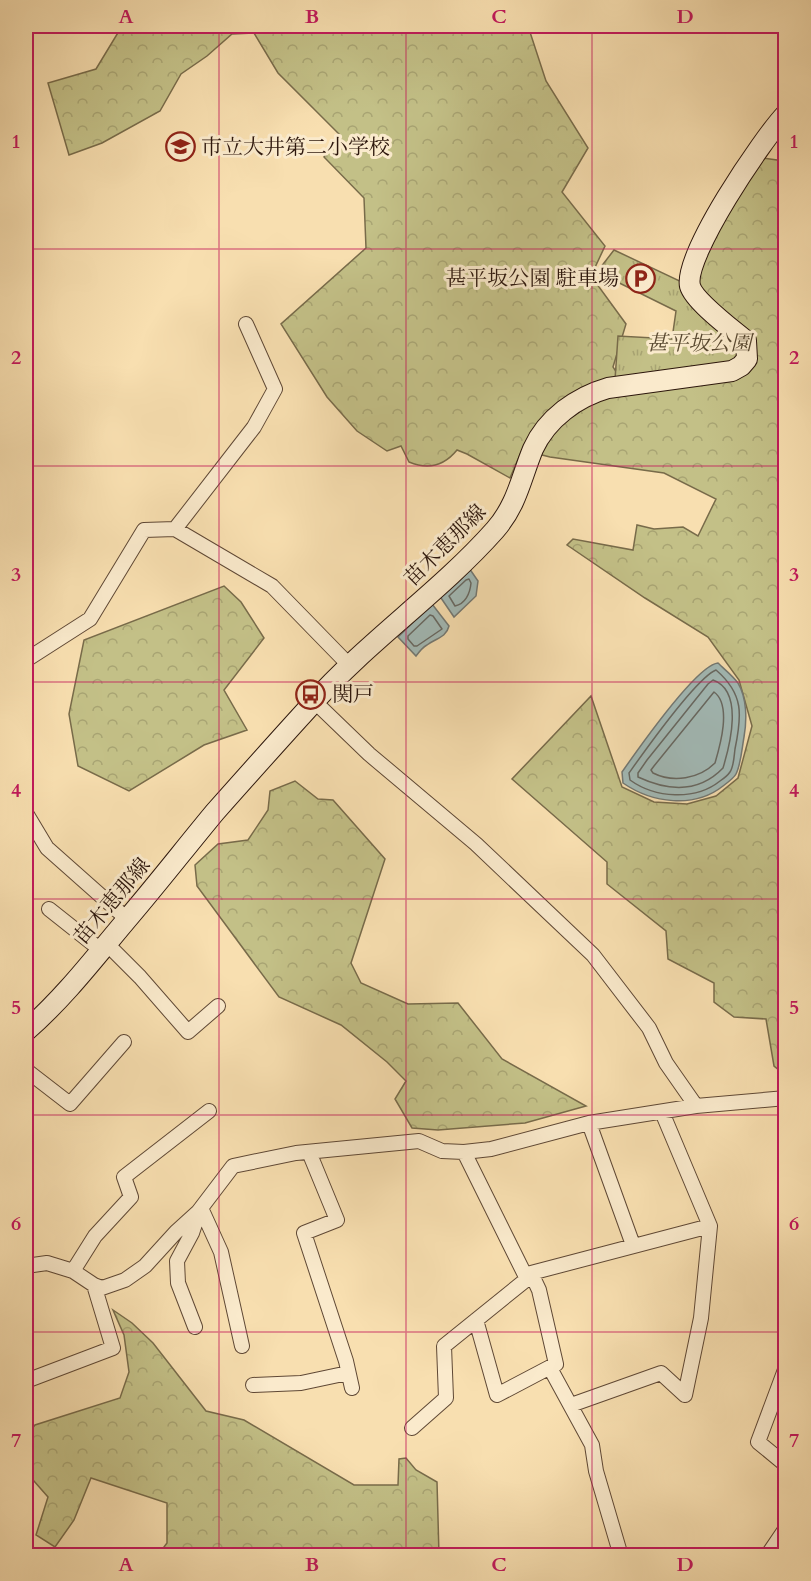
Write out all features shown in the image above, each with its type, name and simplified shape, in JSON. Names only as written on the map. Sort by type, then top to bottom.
[{"type":"main road","name":"苗木恵那線","points":[[26,1031],[78,979],[214,814],[314,701],[350,665],[476,551],[507,517],[543,431],[565,409],[586,396],[608,388],[732,371],[741,366],[747,358],[746,341],[696,297],[690,285],[691,273],[698,250],[724,202],[754,155],[786,114]]},
{"type":"street","points":[[175,529],[254,427],[275,389],[246,324]]},
{"type":"street","points":[[26,660],[90,619],[144,530],[175,529],[272,586],[350,665]]},
{"type":"street","points":[[314,701],[369,754],[476,844],[593,955],[649,1028],[666,1063],[696,1106]]},
{"type":"street","points":[[26,813],[47,848],[127,919]]},
{"type":"street","points":[[49,909],[105,948],[140,977],[188,1032],[218,1005]]},
{"type":"street","points":[[26,1070],[70,1104],[124,1042]]},
{"type":"street","points":[[26,1266],[47,1263],[73,1271],[102,1288],[125,1280],[145,1266],[201,1208],[233,1166],[309,1152],[419,1141],[442,1151],[464,1152],[491,1149],[590,1123],[696,1106],[786,1098]]},
{"type":"street","points":[[73,1271],[96,1236],[131,1197],[124,1177],[208,1111]]},
{"type":"street","points":[[571,1406],[661,1373],[685,1395],[701,1318],[710,1226],[662,1112]]},
{"type":"street","points":[[590,1123],[633,1245]]},
{"type":"street","points":[[309,1152],[337,1220],[304,1233],[352,1388]]},
{"type":"street","points":[[464,1152],[529,1276],[539,1290],[556,1364],[497,1395],[476,1320]]},
{"type":"street","points":[[195,1326],[178,1282],[177,1261],[192,1233],[201,1208]]},
{"type":"street","points":[[201,1208],[221,1252],[242,1346]]},
{"type":"street","points":[[412,1428],[446,1398],[444,1346],[529,1276],[633,1245],[710,1226]]},
{"type":"street","points":[[26,1380],[113,1348],[94,1285]]},
{"type":"street","points":[[786,1367],[758,1442],[786,1465]]},
{"type":"street","points":[[550,1368],[592,1445],[596,1471],[621,1556]]},
{"type":"street","points":[[253,1385],[301,1383],[348,1373]]},
{"type":"street","points":[[767,1556],[786,1527]]},
{"type":"green space","points":[[122,26],[528,26],[546,81],[588,148],[562,192],[605,246],[591,276],[626,324],[613,367],[627,389],[689,382],[689,313],[708,243],[763,158],[784,161],[785,1075],[774,1066],[766,1019],[734,1017],[714,1002],[714,983],[668,959],[666,931],[607,884],[607,862],[512,779],[591,696],[622,787],[654,802],[687,804],[716,796],[738,778],[752,726],[739,680],[708,637],[567,545],[573,539],[633,550],[637,525],[654,529],[683,527],[698,536],[716,499],[664,473],[550,457],[522,450],[510,478],[457,450],[441,463],[423,466],[409,462],[401,446],[387,451],[357,431],[327,397],[281,324],[366,248],[364,198],[324,157],[340,135],[278,73],[254,33],[232,34],[207,56],[181,74],[160,111],[102,143],[69,155],[48,83],[96,69]]},
{"type":"green space","name":"甚平坂公園","points":[[614,250],[684,283],[739,343],[742,352],[736,363],[615,380],[618,336],[672,339],[676,311],[597,272]]},
{"type":"green space","points":[[224,586],[241,602],[264,638],[224,690],[247,730],[204,745],[129,791],[78,766],[69,714],[84,640]]},
{"type":"green space","points":[[295,781],[318,799],[333,800],[385,859],[351,963],[361,983],[408,1004],[458,1003],[502,1059],[586,1106],[525,1123],[438,1130],[412,1128],[395,1099],[406,1081],[387,1062],[341,1025],[279,997],[197,886],[195,865],[218,844],[248,840],[268,810],[270,791]]},
{"type":"green space","points":[[113,1310],[132,1323],[153,1343],[206,1411],[244,1420],[354,1485],[398,1485],[399,1459],[406,1458],[416,1470],[437,1482],[439,1555],[158,1555],[167,1543],[167,1503],[91,1478],[74,1520],[55,1547],[36,1535],[48,1497],[26,1472],[26,1436],[35,1425],[120,1398],[129,1372],[124,1335]]},
{"type":"water","points":[[469,568],[478,581],[476,596],[454,617],[439,595]]},
{"type":"water","points":[[432,604],[449,626],[448,630],[424,647],[416,656],[398,637]]},
{"type":"water","points":[[718,663],[738,683],[745,702],[745,730],[735,776],[712,793],[699,798],[673,801],[647,795],[623,783],[622,772],[667,711],[696,678],[708,667]]},
{"type":"place","name":"市立大井第二小学校","points":[[180,147]]},
{"type":"place","name":"甚平坂公園 駐車場","points":[[640,278]]},
{"type":"place","name":"関戸","points":[[311,694]]}]
